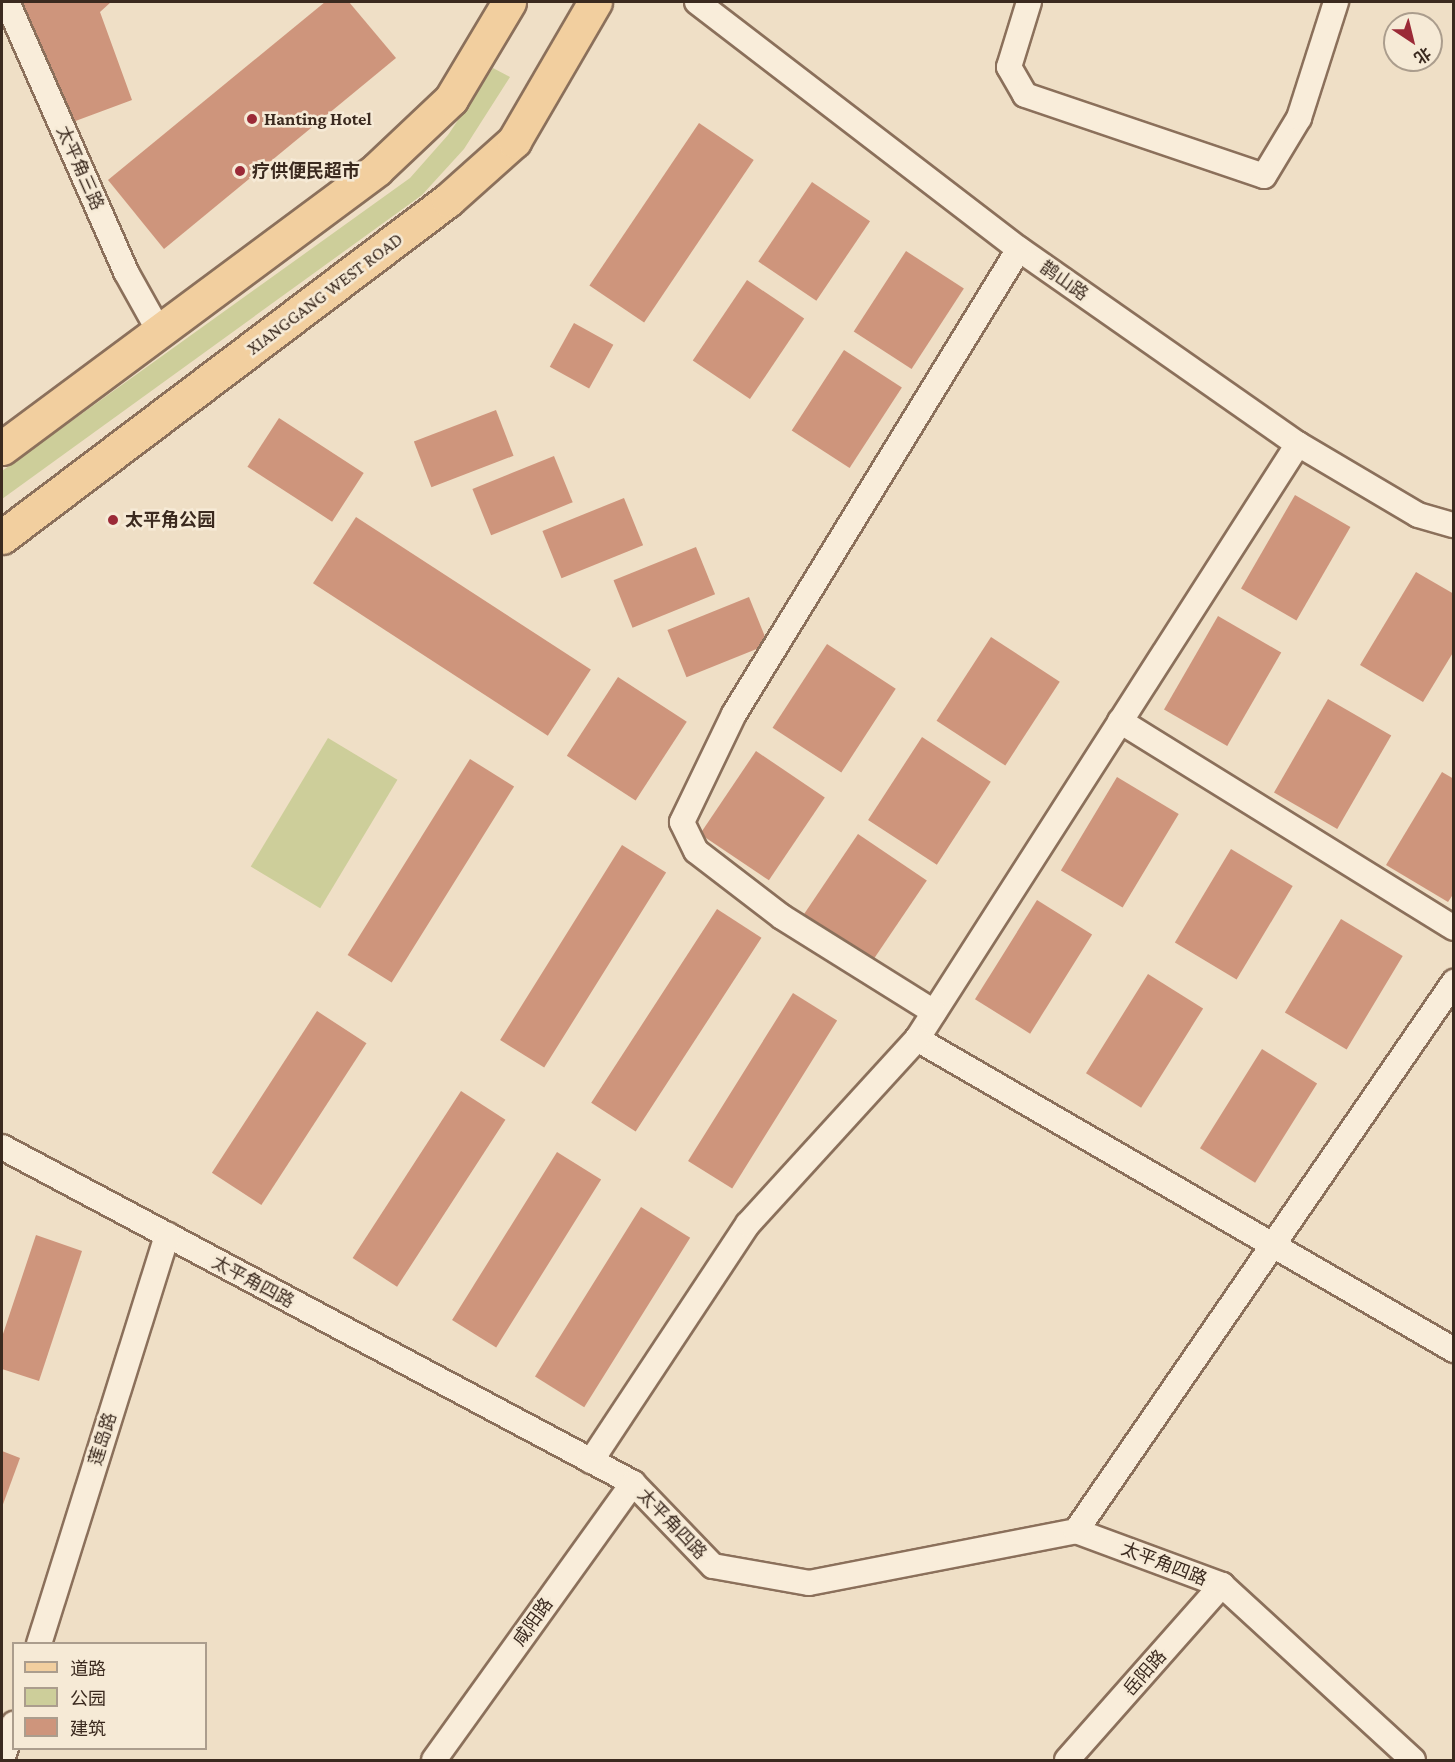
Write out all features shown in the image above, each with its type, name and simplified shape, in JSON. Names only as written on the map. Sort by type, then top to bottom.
[{"type":"main road","points":[[2,448],[377,169],[451,99],[509,2]]},
{"type":"main road","name":"XIANGGANG WEST ROAD","points":[[2,537],[448,200],[506,149],[595,2]]},
{"type":"street","name":"太平角三路","points":[[7,2],[126,272],[159,331]]},
{"type":"street","name":"鹊山路","points":[[697,2],[1019,249],[1298,444],[1418,515],[1454,525]]},
{"type":"street","points":[[1029,2],[1009,67],[1025,95],[1264,176],[1299,118],[1336,2]]},
{"type":"street","points":[[934,1012],[782,917],[696,851],[682,822],[734,714],[1019,249]]},
{"type":"street","points":[[591,1461],[748,1224],[917,1039],[1298,444]]},
{"type":"street","points":[[1120,721],[1454,928]]},
{"type":"street","points":[[1076,1531],[1454,982]]},
{"type":"street","points":[[917,1039],[1271,1247],[1454,1350]]},
{"type":"street","name":"太平角四路","points":[[2,1147],[633,1483],[713,1566],[809,1583],[1076,1531],[1222,1586],[1413,1761]]},
{"type":"street","name":"莲岛路","points":[[40,1642],[166,1235]]},
{"type":"street","name":"咸阳路","points":[[434,1761],[633,1483]]},
{"type":"street","name":"岳阳路","points":[[1067,1761],[1222,1586]]},
{"type":"street","points":[[2,1761],[12,1730]]},
{"type":"green space","points":[[493,68],[510,77],[464,149],[422,195],[2,499],[2,471],[410,178],[448,135]]},
{"type":"green space","points":[[328,738],[397,780],[320,908],[251,867]]},
{"type":"building","points":[[16,2],[111,2],[100,12],[132,100],[62,126]]},
{"type":"building","name":"Hanting Hotel","points":[[325,2],[349,2],[396,58],[164,249],[108,180]]},
{"type":"building","points":[[699,123],[754,160],[644,322],[589,285]]},
{"type":"building","points":[[812,182],[870,221],[816,301],[758,262]]},
{"type":"building","points":[[906,251],[964,289],[912,369],[854,332]]},
{"type":"building","points":[[747,280],[804,319],[750,399],[693,360]]},
{"type":"building","points":[[574,323],[613,345],[589,389],[550,367]]},
{"type":"building","points":[[844,350],[902,388],[850,468],[792,431]]},
{"type":"building","points":[[496,410],[514,456],[431,487],[414,442]]},
{"type":"building","points":[[279,418],[364,473],[332,522],[247,467]]},
{"type":"building","points":[[554,456],[573,502],[491,535],[472,489]]},
{"type":"building","points":[[1295,495],[1350,527],[1296,621],[1241,589]]},
{"type":"building","points":[[624,498],[643,545],[562,578],[542,531]]},
{"type":"building","points":[[356,517],[591,669],[548,736],[313,583]]},
{"type":"building","points":[[696,547],[715,594],[633,628],[613,580]]},
{"type":"building","points":[[1416,572],[1454,594],[1454,651],[1423,702],[1360,665]]},
{"type":"building","points":[[749,597],[768,644],[687,677],[667,630]]},
{"type":"building","points":[[1218,616],[1281,652],[1227,746],[1164,710]]},
{"type":"building","points":[[991,637],[1060,682],[1005,766],[937,721]]},
{"type":"building","points":[[827,644],[896,689],[841,773],[773,728]]},
{"type":"building","points":[[618,677],[687,722],[636,800],[567,756]]},
{"type":"building","points":[[1328,699],[1391,735],[1337,829],[1274,793]]},
{"type":"building","points":[[922,737],[991,782],[937,865],[868,820]]},
{"type":"building","points":[[756,751],[825,797],[769,880],[700,834]]},
{"type":"building","points":[[470,759],[514,787],[392,982],[348,955]]},
{"type":"building","points":[[1442,772],[1454,779],[1454,893],[1448,902],[1386,865]]},
{"type":"building","points":[[1117,777],[1179,814],[1123,908],[1061,870]]},
{"type":"building","points":[[858,834],[927,880],[871,963],[802,917]]},
{"type":"building","points":[[622,845],[666,873],[544,1068],[500,1040]]},
{"type":"building","points":[[1231,849],[1293,886],[1237,980],[1175,942]]},
{"type":"building","points":[[1037,900],[1092,934],[1030,1034],[975,999]]},
{"type":"building","points":[[717,909],[761,938],[636,1132],[591,1103]]},
{"type":"building","points":[[1341,919],[1403,956],[1347,1050],[1285,1012]]},
{"type":"building","points":[[1148,974],[1203,1008],[1141,1108],[1086,1073]]},
{"type":"building","points":[[793,993],[837,1021],[732,1188],[688,1161]]},
{"type":"building","points":[[317,1011],[366,1043],[261,1205],[212,1173]]},
{"type":"building","points":[[1262,1049],[1317,1083],[1255,1183],[1200,1148]]},
{"type":"building","points":[[461,1091],[505,1120],[397,1287],[353,1258]]},
{"type":"building","points":[[557,1152],[601,1180],[496,1347],[452,1320]]},
{"type":"building","points":[[641,1207],[690,1238],[584,1407],[535,1377]]},
{"type":"building","points":[[36,1235],[82,1251],[39,1381],[2,1369],[2,1337]]},
{"type":"building","points":[[2,1451],[20,1458],[2,1507]]},
{"type":"place","name":"Hanting Hotel","points":[[252,119]]},
{"type":"place","name":"疗供便民超市","points":[[240,171]]},
{"type":"place","name":"太平角公园","points":[[113,520]]}]
